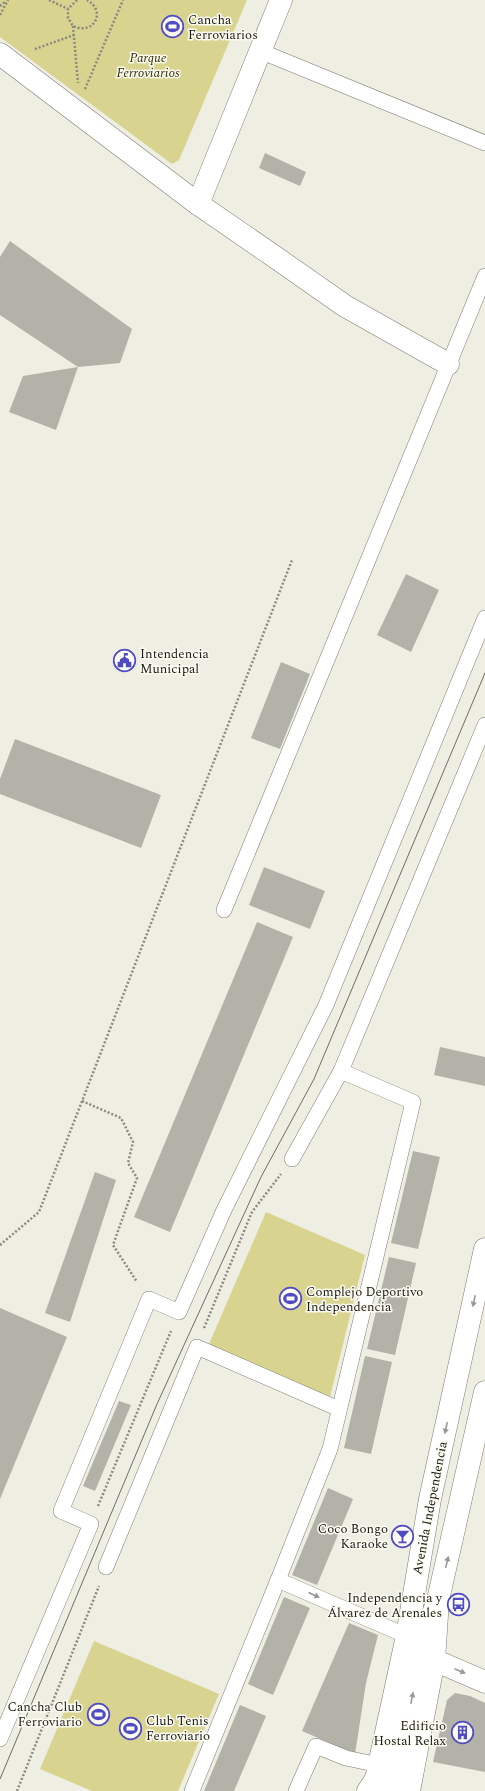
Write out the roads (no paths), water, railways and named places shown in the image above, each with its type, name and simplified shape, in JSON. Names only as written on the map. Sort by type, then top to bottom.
[{"type":"main road","points":[[198,204],[281,0]]},
{"type":"main road","points":[[0,54],[198,204],[345,306],[448,364]]},
{"type":"main road","name":"Avenida Independencia","points":[[378,1783],[407,1636],[430,1499],[485,1249]]},
{"type":"main road","name":"Avenida Independencia","points":[[378,1783],[423,1641],[438,1600],[485,1392]]},
{"type":"main road","points":[[409,1791],[434,1660],[438,1600]]},
{"type":"main road","points":[[434,1660],[485,1682]]},
{"type":"lane","points":[[260,51],[485,143]]},
{"type":"lane","points":[[224,910],[485,276]]},
{"type":"lane","points":[[0,1739],[91,1524],[61,1511],[149,1300],[180,1312],[224,1210],[326,1005],[485,618]]},
{"type":"lane","points":[[292,1159],[341,1071],[485,725]]},
{"type":"lane","points":[[192,1791],[330,1449],[413,1102],[341,1071]]},
{"type":"lane","points":[[106,1567],[197,1347],[339,1409]]},
{"type":"lane","points":[[278,1580],[407,1636]]},
{"type":"lane","points":[[296,1791],[316,1746],[346,1758],[378,1783]]},
{"type":"tram line","points":[[0,1779],[157,1404],[261,1177],[314,1079],[485,673]]},
{"type":"place","name":"Cancha Ferroviarios","points":[[173,27]]},
{"type":"place","name":"Intendencia Municipal","points":[[125,661]]},
{"type":"place","name":"Complejo Deportivo Independencia","points":[[291,1299]]},
{"type":"place","name":"Coco Bongo Karaoke","points":[[403,1536]]},
{"type":"place","name":"Independencia y Álvarez de Arenales","points":[[458,1605]]},
{"type":"place","name":"Cancha Club Ferroviario","points":[[98,1714]]},
{"type":"place","name":"Club Tenis Ferroviario","points":[[131,1728]]},
{"type":"place","name":"Edificio Hostal Relax","points":[[462,1733]]},
{"type":"park label","name":"Parque Ferroviarios","points":[[148,66]]}]
